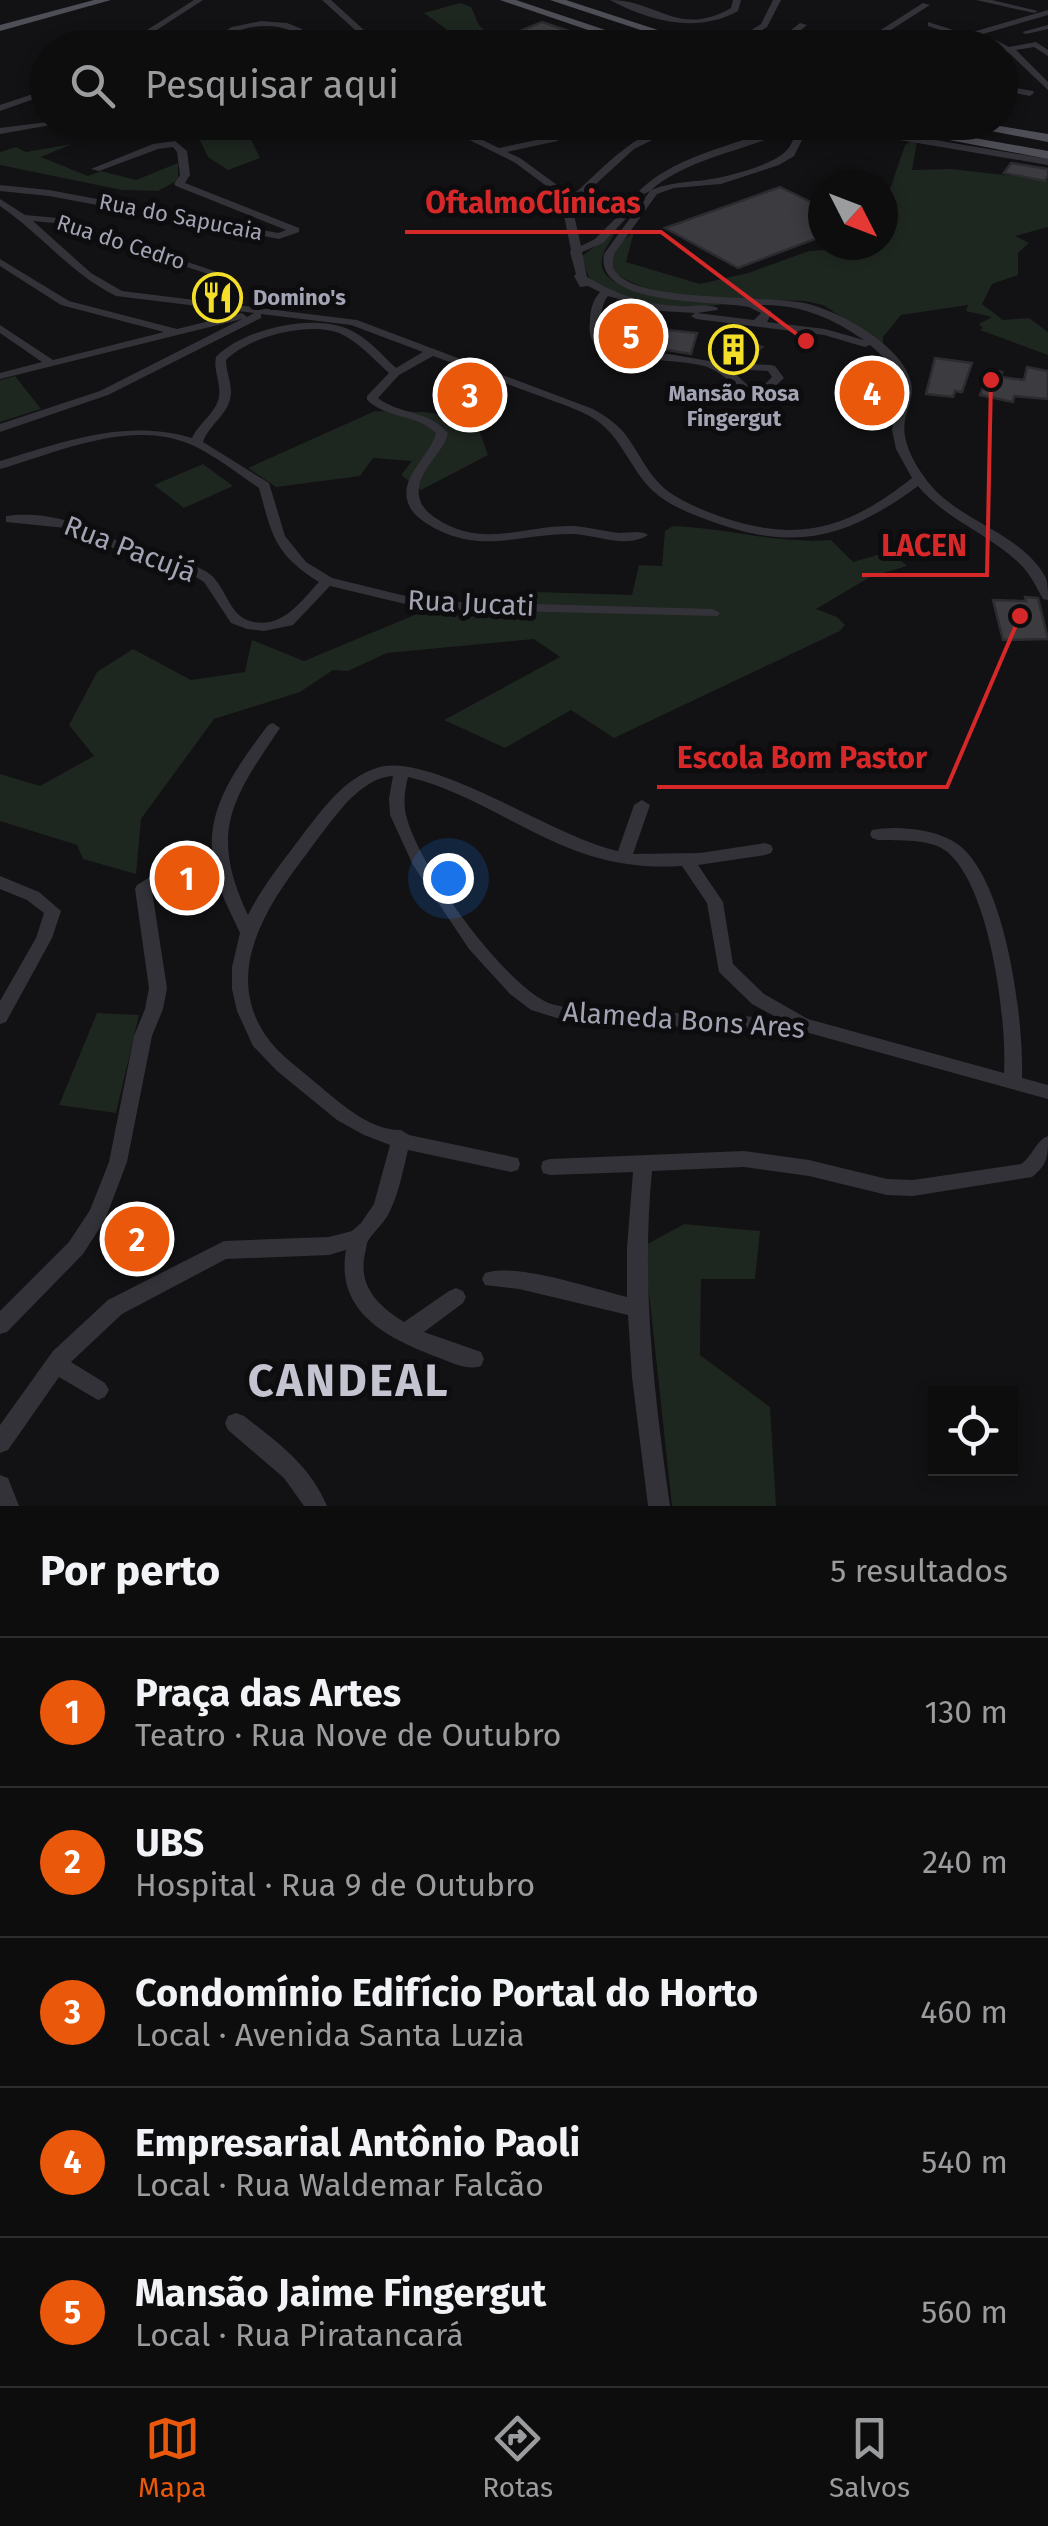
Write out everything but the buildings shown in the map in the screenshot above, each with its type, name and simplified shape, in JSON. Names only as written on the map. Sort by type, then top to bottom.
[{"type":"main road","points":[[0,18],[74,0]]},
{"type":"main road","points":[[505,0],[601,30]]},
{"type":"main road","points":[[543,0],[594,12],[672,22],[684,30]]},
{"type":"main road","points":[[555,0],[653,30]]},
{"type":"main road","points":[[0,28],[102,1]]},
{"type":"main road","points":[[1018,134],[1048,138]]},
{"type":"main road","points":[[951,140],[981,151],[1023,151]]},
{"type":"main road","points":[[960,140],[1048,159]]},
{"type":"street","points":[[152,30],[199,0]]},
{"type":"street","points":[[326,0],[360,30]]},
{"type":"street","points":[[614,0],[672,22],[717,19],[735,9],[737,0]]},
{"type":"street","points":[[756,30],[764,25],[777,0]]},
{"type":"street","points":[[980,0],[1046,13]]},
{"type":"street","points":[[882,30],[917,2]]},
{"type":"street","points":[[984,30],[1046,13]]},
{"type":"street","points":[[232,30],[262,23],[297,30]]},
{"type":"street","points":[[931,24],[954,30]]},
{"type":"street","points":[[796,30],[803,25]]},
{"type":"street","points":[[1026,32],[1048,27]]},
{"type":"street","points":[[1018,48],[1036,44],[1048,54]]},
{"type":"street","points":[[1018,57],[1047,86],[1026,97],[1018,93]]},
{"type":"street","points":[[0,108],[30,97]]},
{"type":"street","points":[[0,131],[30,127]]},
{"type":"street","points":[[475,140],[550,181],[570,204],[574,248],[585,286],[656,312],[848,338],[892,360]]},
{"type":"street","points":[[499,151],[549,140]]},
{"type":"street","points":[[570,204],[632,148],[648,140]]},
{"type":"street","points":[[574,248],[605,236],[660,178],[742,155],[765,140],[797,145]]},
{"type":"street","points":[[799,140],[788,156],[770,165],[721,181],[673,185],[654,192],[608,259],[611,274],[639,291],[748,302],[790,302],[823,312],[875,343],[892,360],[906,385],[898,430],[913,476],[905,488]]},
{"type":"street","points":[[920,140],[1048,159]]},
{"type":"street","name":"Rua do Sapucaia","points":[[0,188],[49,193],[279,236],[295,230],[291,225],[179,184],[185,175],[182,152],[171,143],[96,169]]},
{"type":"street","points":[[742,155],[770,165]]},
{"type":"street","points":[[0,202],[27,218],[96,284],[132,298],[353,322],[602,418],[627,440],[648,477],[666,495],[734,525],[785,535],[832,531],[851,524],[919,478]]},
{"type":"street","name":"Rua do Cedro","points":[[27,218],[56,220],[215,273]]},
{"type":"street","points":[[0,262],[65,303],[177,332]]},
{"type":"street","points":[[608,296],[644,305],[698,310],[748,302],[767,312],[766,318],[757,323]]},
{"type":"street","points":[[608,296],[596,311],[596,337],[602,344],[716,365],[771,368],[778,378],[775,384],[756,393],[716,365]]},
{"type":"street","points":[[0,376],[177,332],[239,312]]},
{"type":"street","points":[[806,330],[800,323],[802,316],[823,312]]},
{"type":"street","points":[[0,428],[104,393],[258,313]]},
{"type":"street","points":[[0,465],[113,433],[178,436],[202,427],[226,398],[220,358],[233,344],[247,338],[319,326],[337,328],[361,343],[395,374]]},
{"type":"street","points":[[0,328],[50,363]]},
{"type":"street","points":[[432,352],[395,374],[371,398],[373,403],[424,418],[442,434],[437,450],[414,483],[417,509],[434,523],[460,535],[489,540],[567,530],[630,537],[642,534]]},
{"type":"street","points":[[198,442],[202,427]]},
{"type":"street","name":"Rua Jucati","points":[[178,436],[198,442],[265,486],[278,537],[301,566],[327,581],[426,605],[713,613]]},
{"type":"street","points":[[911,465],[949,508]]},
{"type":"street","points":[[905,488],[949,508],[1017,555],[1046,587]]},
{"type":"street","name":"Rua Pacujá","points":[[11,519],[46,519],[81,526],[146,558],[195,570],[208,581],[233,618],[250,626],[278,624],[296,617],[327,581]]},
{"type":"street","points":[[246,930],[218,863],[220,832],[228,800],[273,728]]},
{"type":"street","points":[[510,1164],[401,1138],[352,1120],[278,1062],[264,1046],[250,1019],[242,981],[246,930],[272,887],[342,800],[370,777],[402,769],[421,772],[563,840],[624,858],[688,862],[765,849]]},
{"type":"street","name":"Alameda Bons Ares","points":[[402,769],[396,804],[415,855],[473,938],[507,979],[534,1003],[570,1015],[809,1026],[1048,1092]]},
{"type":"street","points":[[624,858],[642,805]]},
{"type":"street","points":[[878,834],[946,844],[962,856],[983,892],[1016,1041],[1012,1082]]},
{"type":"street","points":[[688,862],[714,902],[724,967],[758,999],[809,1026]]},
{"type":"street","points":[[0,1324],[76,1248],[98,1214],[118,1162],[142,1036],[158,988],[143,889],[179,866],[218,863]]},
{"type":"street","points":[[0,882],[34,896],[53,911],[44,938],[0,1018]]},
{"type":"street","points":[[0,1443],[76,1340],[115,1307],[210,1254],[242,1248],[329,1246],[358,1238],[370,1229],[384,1206],[401,1138]]},
{"type":"street","points":[[550,1167],[758,1160],[887,1187],[913,1188],[1042,1167],[1048,1144]]},
{"type":"street","points":[[643,1162],[635,1236],[636,1308],[659,1506]]},
{"type":"street","points":[[358,1238],[353,1276],[367,1305],[404,1331],[474,1360]]},
{"type":"street","points":[[492,1279],[519,1280],[636,1308]]},
{"type":"street","points":[[404,1331],[416,1327],[456,1296]]},
{"type":"street","points":[[56,1364],[98,1390]]},
{"type":"street","points":[[236,1423],[295,1471],[316,1506]]},
{"type":"street","points":[[0,1486],[8,1506]]},
{"type":"shaded area","points":[[460,3],[471,7],[484,30],[446,30],[424,13]]},
{"type":"shaded area","points":[[200,140],[251,140],[260,158],[228,170],[208,157]]},
{"type":"shaded area","points":[[917,142],[912,170],[951,169],[1048,180],[1048,227],[1015,236],[1029,243],[1018,253],[1018,275],[992,284],[982,304],[1003,320],[1029,318],[1048,332],[1048,355],[980,330],[983,328],[979,324],[992,317],[966,311],[968,305],[901,315],[883,337],[883,344],[823,305],[680,295],[634,283],[615,273],[611,258],[622,241],[634,232],[626,262],[700,284],[748,273],[808,251],[808,260],[898,260],[896,170],[905,145]]},
{"type":"shaded area","points":[[72,144],[41,157],[88,176],[101,171],[136,180],[178,163],[178,180],[158,191],[122,190],[0,165],[0,152],[16,147],[26,152]]},
{"type":"shaded area","points":[[615,231],[602,259],[604,272],[615,282],[652,295],[726,304],[654,305],[601,289],[590,279],[582,256]]},
{"type":"shaded area","points":[[15,376],[41,409],[0,422],[0,380]]},
{"type":"shaded area","points":[[375,411],[475,419],[488,455],[421,490],[401,475],[412,461],[373,458],[360,476],[276,487],[248,468]]},
{"type":"shaded area","points":[[203,464],[233,486],[184,508],[154,485]]},
{"type":"shaded area","points":[[673,526],[790,540],[831,540],[853,562],[891,551],[907,566],[870,577],[816,609],[837,617],[845,625],[840,631],[614,738],[571,710],[505,748],[444,720],[560,657],[534,639],[387,653],[348,671],[333,670],[300,692],[214,719],[141,819],[136,874],[83,859],[77,845],[0,821],[0,774],[40,786],[94,756],[69,725],[97,672],[133,649],[191,680],[245,672],[252,640],[304,661],[429,609],[532,611],[536,592],[632,595],[639,565],[662,566],[665,531]]},
{"type":"shaded area","points":[[97,1013],[139,1015],[116,1113],[59,1105]]},
{"type":"shaded area","points":[[684,1224],[760,1231],[755,1279],[701,1279],[700,1355],[770,1407],[776,1506],[672,1506],[644,1246]]},
{"type":"place","name":"Domino's","points":[[218,297]]},
{"type":"place","name":"Mansão Jaime Fingergut","points":[[631,336]]},
{"type":"place","name":"OftalmoClínicas","points":[[806,341]]},
{"type":"place","name":"Mansão Rosa Fingergut","points":[[734,349]]},
{"type":"place","name":"LACEN","points":[[991,380]]},
{"type":"place","name":"Empresarial Antônio Paoli","points":[[872,393]]},
{"type":"place","name":"Condomínio Edifício Portal do Horto","points":[[470,395]]},
{"type":"place","name":"Escola Bom Pastor","points":[[1020,616]]},
{"type":"place","name":"Praça das Artes","points":[[187,878]]},
{"type":"place","name":"UBS","points":[[137,1239]]},
{"type":"district","name":"CANDEAL","points":[[349,1381]]}]
